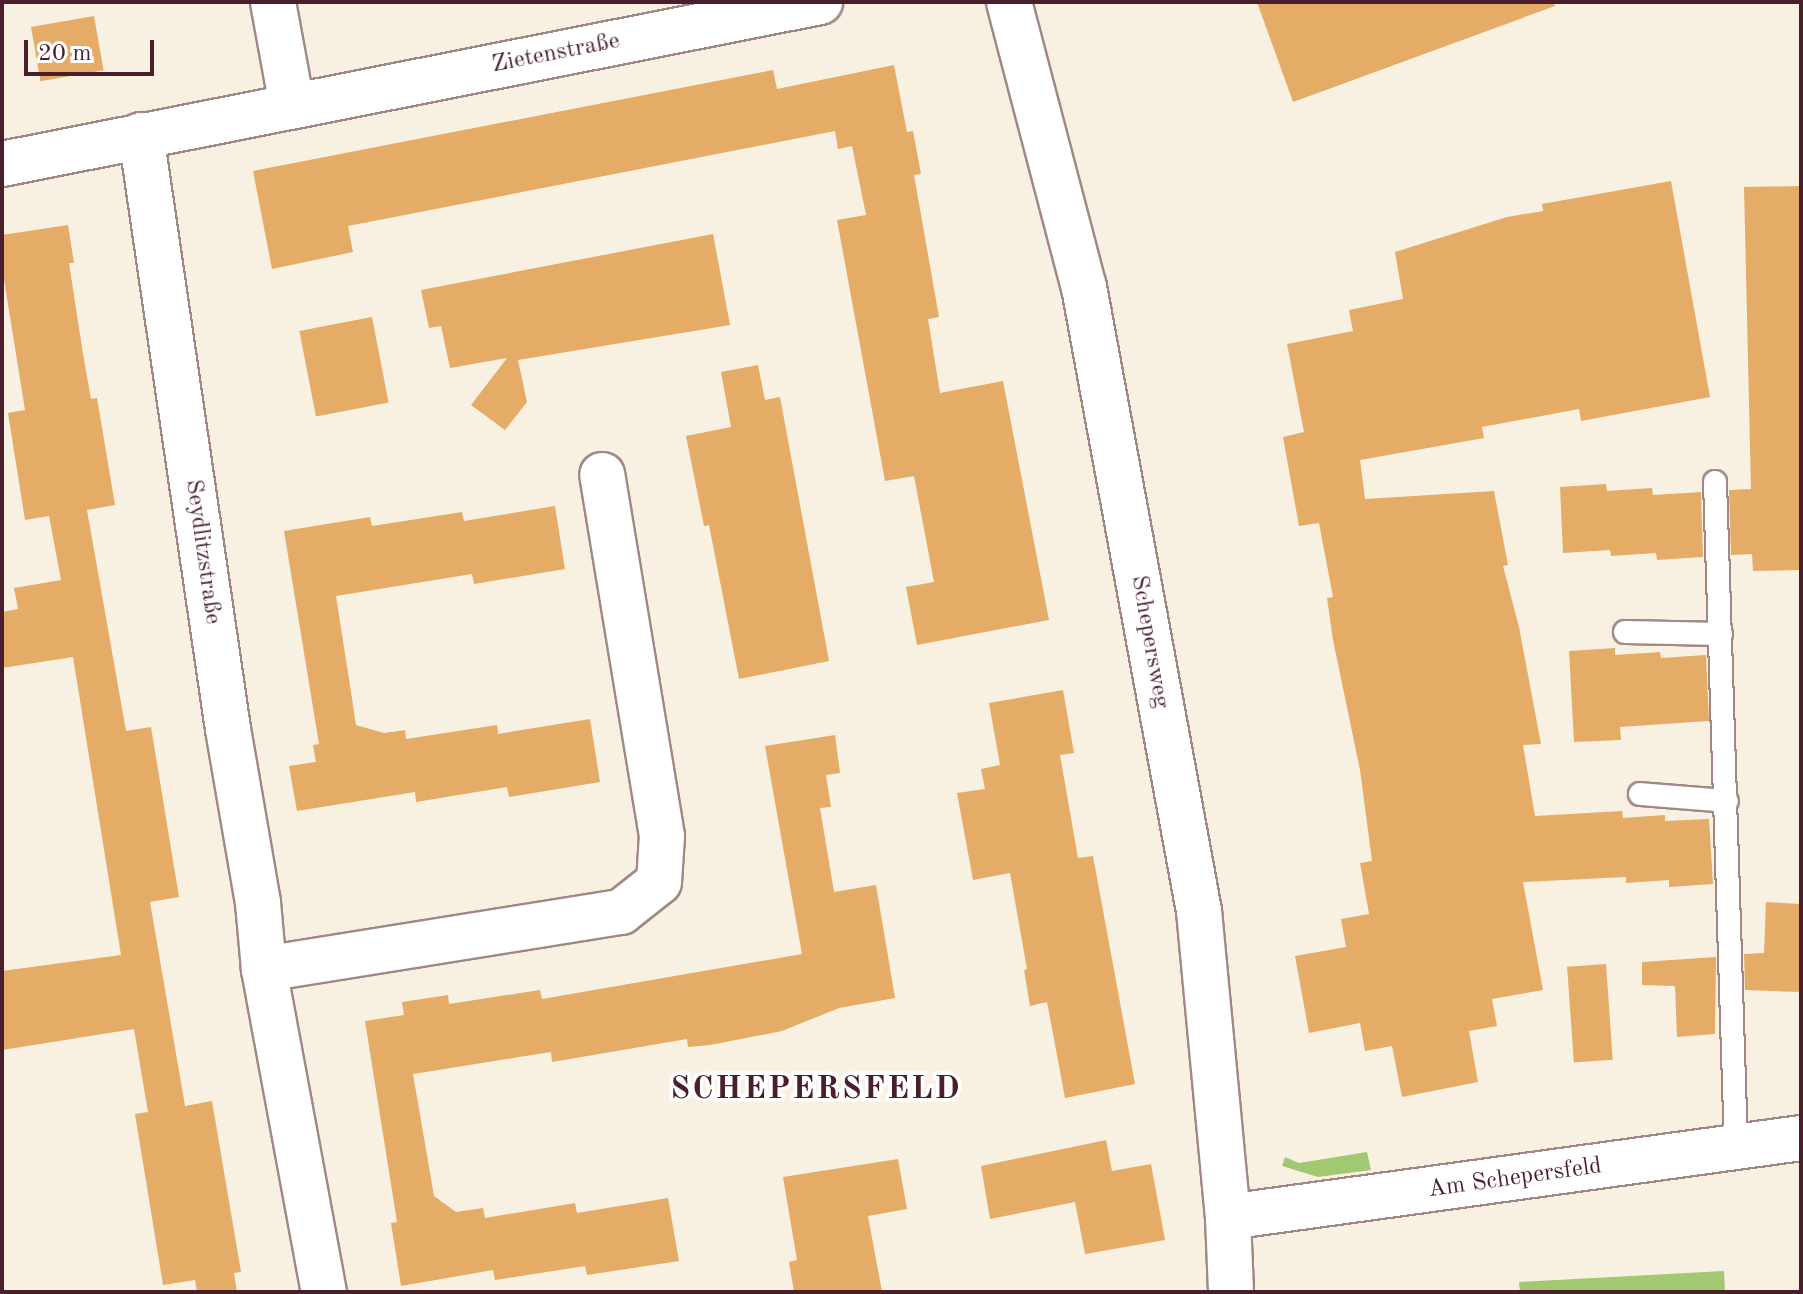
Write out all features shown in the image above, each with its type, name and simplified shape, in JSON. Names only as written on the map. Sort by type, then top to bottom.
[{"type":"street","points":[[273,2],[292,106]]},
{"type":"street","name":"Zietenstraße","points":[[2,164],[820,2]]},
{"type":"street","name":"Schepersweg","points":[[1009,2],[1084,287],[1199,911],[1228,1217],[1231,1292]]},
{"type":"street","name":"Seydlitzstraße","points":[[141,135],[228,729],[258,903],[264,969],[324,1292]]},
{"type":"street","points":[[264,969],[621,912],[659,882],[662,836],[602,475]]},
{"type":"street","name":"Am Schepersfeld","points":[[1228,1217],[1801,1138]]},
{"type":"lane","points":[[1715,482],[1736,1148]]},
{"type":"lane","points":[[1625,632],[1721,634]]},
{"type":"lane","points":[[1640,794],[1727,801]]},
{"type":"green space","points":[[1367,1152],[1371,1170],[1318,1177],[1282,1166],[1285,1157],[1299,1163]]},
{"type":"green space","points":[[1724,1271],[1725,1292],[1520,1292],[1519,1282]]},
{"type":"building","points":[[1257,2],[1554,2],[1555,6],[1293,102]]},
{"type":"building","points":[[94,16],[104,70],[41,81],[31,27]]},
{"type":"building","points":[[894,65],[907,132],[913,131],[921,174],[914,175],[939,317],[928,319],[940,393],[1003,381],[1049,620],[917,645],[906,587],[934,582],[914,476],[885,481],[837,220],[866,215],[852,146],[838,149],[835,131],[348,226],[353,252],[272,269],[253,171],[773,70],[777,89]]},
{"type":"building","points":[[1671,181],[1710,397],[1581,421],[1579,409],[1482,427],[1484,438],[1360,460],[1365,499],[1494,491],[1508,565],[1503,566],[1519,627],[1541,744],[1523,745],[1535,816],[1622,811],[1623,818],[1665,815],[1665,821],[1709,819],[1713,884],[1669,887],[1669,880],[1626,883],[1626,877],[1523,882],[1543,990],[1492,999],[1497,1026],[1469,1031],[1478,1082],[1402,1097],[1392,1046],[1365,1051],[1360,1023],[1309,1033],[1295,956],[1346,947],[1341,919],[1369,914],[1360,863],[1372,861],[1360,770],[1333,640],[1327,598],[1333,597],[1319,523],[1299,526],[1283,437],[1304,432],[1287,344],[1353,331],[1349,310],[1403,299],[1395,252],[1507,217],[1543,211],[1542,204]]},
{"type":"building","points":[[1801,186],[1801,570],[1753,571],[1752,554],[1731,555],[1729,490],[1751,489],[1744,187]]},
{"type":"building","points":[[68,225],[74,263],[69,263],[83,354],[91,399],[97,398],[115,505],[87,510],[126,731],[151,727],[179,897],[150,902],[185,1106],[212,1101],[241,1272],[234,1273],[237,1292],[197,1292],[195,1280],[163,1285],[135,1114],[148,1112],[134,1029],[2,1050],[2,971],[121,955],[73,657],[2,668],[2,612],[18,609],[14,588],[61,580],[49,516],[25,520],[8,413],[25,410],[2,267],[2,235]]},
{"type":"building","points":[[713,234],[730,325],[518,360],[527,402],[505,430],[471,405],[507,358],[450,368],[441,326],[429,328],[421,290]]},
{"type":"building","points":[[372,317],[389,402],[316,417],[299,331]]},
{"type":"building","points":[[758,365],[765,400],[780,397],[829,661],[739,679],[709,525],[704,526],[686,436],[731,427],[721,372]]},
{"type":"building","points":[[1606,484],[1607,491],[1652,488],[1653,495],[1701,492],[1703,557],[1657,560],[1656,553],[1611,556],[1610,550],[1563,553],[1560,487]]},
{"type":"building","points":[[555,506],[565,569],[474,584],[472,574],[336,596],[356,725],[384,733],[405,730],[406,739],[497,725],[498,734],[590,719],[600,782],[509,797],[507,787],[416,802],[415,792],[297,811],[289,766],[316,762],[313,745],[319,744],[284,531],[370,517],[372,526],[462,512],[464,521]]},
{"type":"building","points":[[1615,648],[1615,655],[1660,652],[1661,658],[1706,655],[1709,721],[1620,727],[1621,740],[1574,742],[1569,651]]},
{"type":"building","points":[[1063,690],[1074,753],[1060,755],[1078,858],[1093,856],[1135,1084],[1065,1098],[1047,1002],[1030,1006],[1024,970],[1027,969],[1010,873],[973,880],[957,793],[985,789],[981,769],[1000,765],[989,703]]},
{"type":"building","points":[[835,735],[840,773],[826,775],[831,807],[820,808],[834,892],[876,885],[895,998],[839,1008],[782,1031],[710,1045],[688,1047],[687,1039],[552,1062],[551,1052],[413,1074],[434,1196],[456,1212],[483,1208],[485,1218],[575,1203],[577,1213],[668,1198],[679,1261],[587,1275],[585,1266],[495,1280],[493,1270],[401,1286],[391,1223],[397,1222],[365,1021],[404,1015],[402,1002],[448,995],[449,1004],[540,990],[542,999],[802,954],[765,746]]},
{"type":"building","points":[[1766,902],[1801,904],[1801,992],[1745,990],[1744,954],[1764,953]]},
{"type":"building","points":[[1716,957],[1715,1034],[1677,1037],[1675,986],[1642,985],[1642,962]]},
{"type":"building","points":[[1606,964],[1613,1060],[1574,1062],[1567,967]]},
{"type":"building","points":[[1106,1140],[1112,1171],[1151,1164],[1165,1240],[1085,1254],[1075,1202],[990,1219],[981,1166]]},
{"type":"building","points":[[898,1159],[907,1209],[868,1216],[882,1292],[794,1292],[789,1262],[797,1260],[783,1177]]},
{"type":"district","name":"SCHEPERSFELD","points":[[816,1090]]}]
